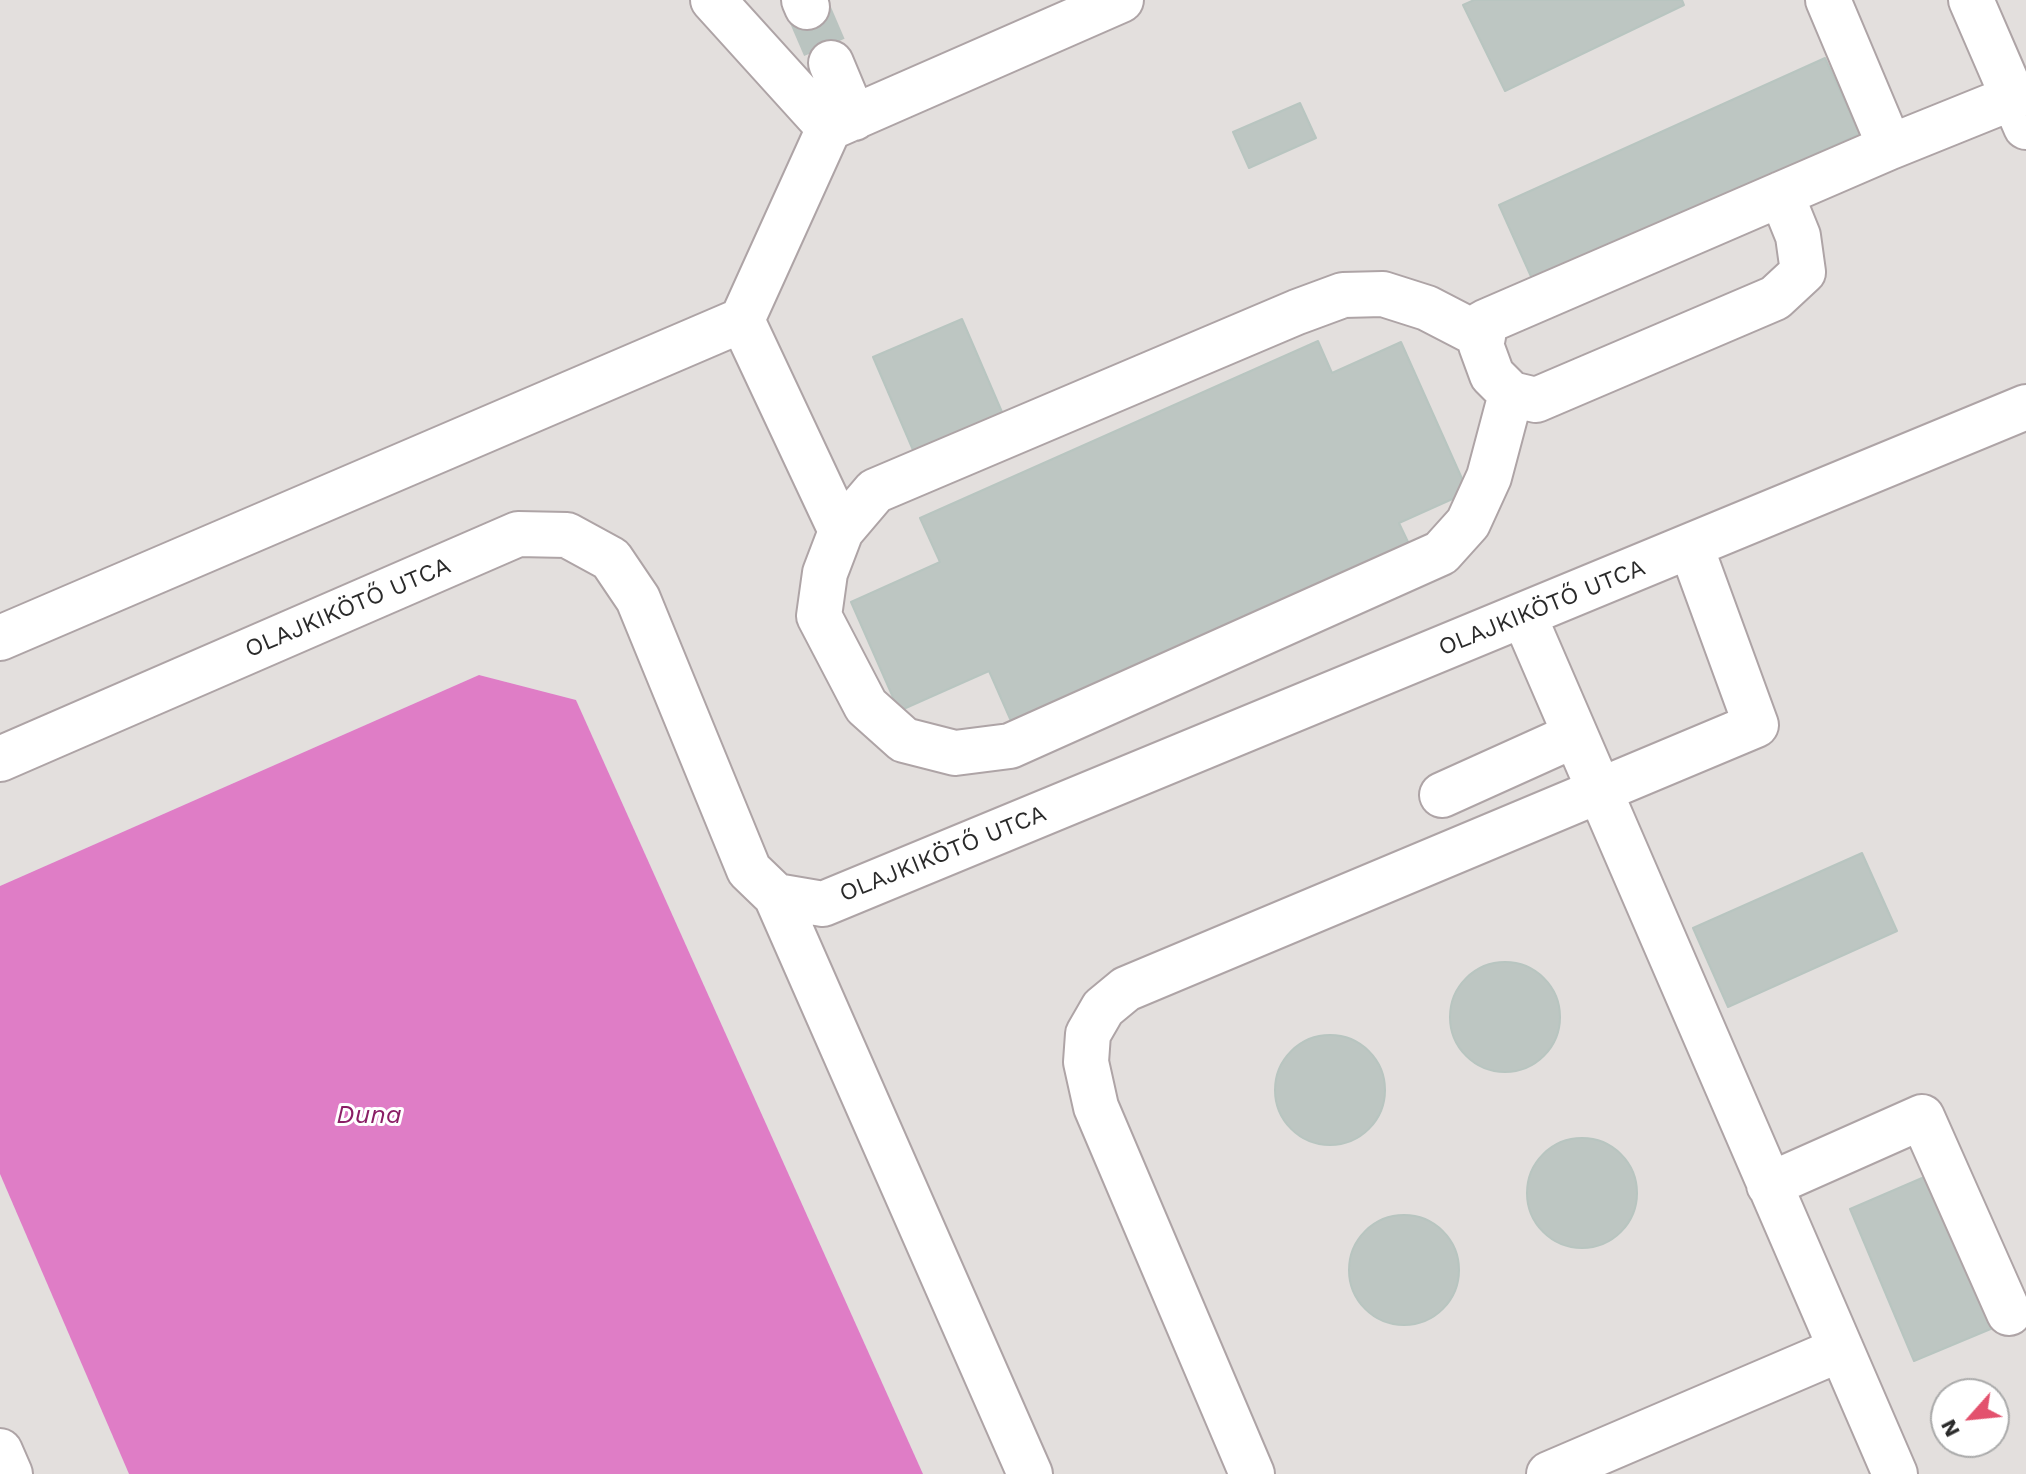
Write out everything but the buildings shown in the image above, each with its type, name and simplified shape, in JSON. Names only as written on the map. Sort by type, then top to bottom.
[{"type":"street","points":[[713,0],[841,123]]},
{"type":"street","points":[[841,123],[1121,0]]},
{"type":"street","points":[[1828,0],[1890,147]]},
{"type":"street","points":[[1781,194],[1798,236],[1803,272],[1775,298],[1536,400],[1511,394],[1492,375],[1481,345],[1485,322],[1781,194],[1890,147],[2020,112],[1971,0]]},
{"type":"street","points":[[0,638],[742,320],[841,123],[831,63]]},
{"type":"street","points":[[1483,337],[1427,308],[1383,294],[1343,295],[875,491],[841,531],[825,573],[819,616],[866,706],[904,740],[955,753],[1010,746],[1441,553],[1468,523],[1489,477],[1511,394]]},
{"type":"street","points":[[742,320],[841,531]]},
{"type":"street","name":"OLAJKIKÖTŐ UTCA","points":[[0,759],[518,534],[567,535],[611,559],[638,599],[749,870],[776,896],[823,904],[2026,407]]},
{"type":"street","points":[[1252,1474],[1096,1107],[1086,1062],[1088,1034],[1103,1008],[1126,989],[1756,725],[1691,547]]},
{"type":"street","points":[[1524,616],[1895,1474]]},
{"type":"street","points":[[1442,795],[1575,735]]},
{"type":"street","points":[[776,896],[1030,1474]]},
{"type":"street","points":[[1769,1185],[1922,1117],[2009,1313]]},
{"type":"street","points":[[1549,1474],[1841,1349]]},
{"type":"street","points":[[0,1451],[10,1474]]},
{"type":"shaded area","points":[[0,0],[2026,0],[2026,1474],[923,1474],[576,700],[479,675],[0,886]]},
{"type":"shaded area","points":[[0,1174],[129,1474],[0,1474]]},
{"type":"water","name":"Duna","points":[[479,675],[576,700],[923,1474],[129,1474],[0,1174],[0,886]]},
{"type":"tunnel","points":[[807,7],[831,63]]}]
